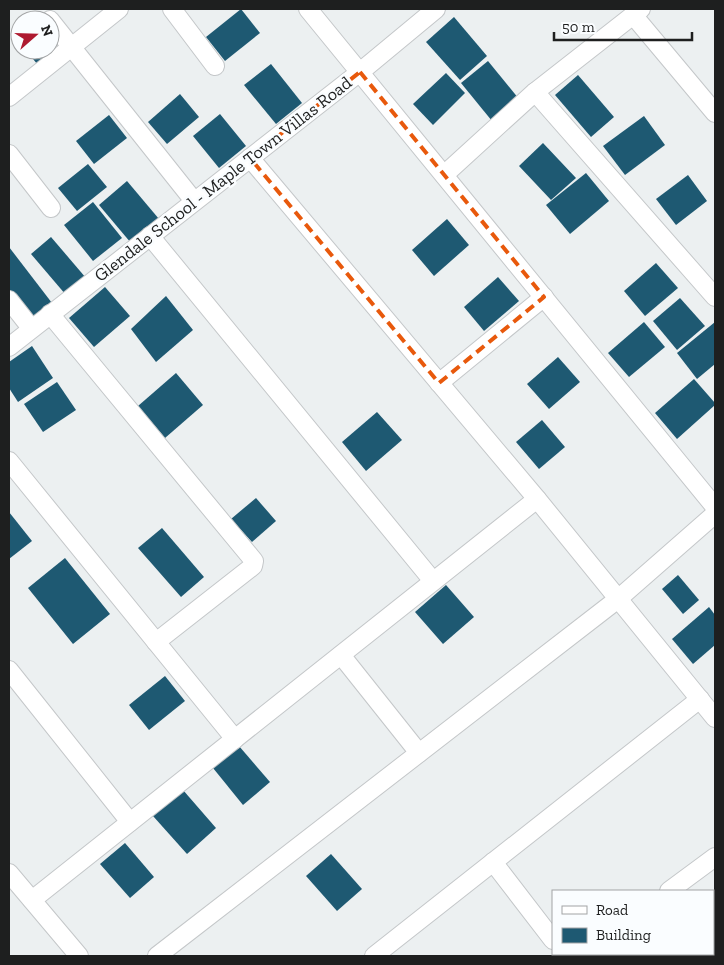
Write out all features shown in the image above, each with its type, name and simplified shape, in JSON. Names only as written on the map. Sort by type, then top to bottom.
[{"type":"street","points":[[9,98],[119,9]]},
{"type":"street","points":[[172,9],[215,66]]},
{"type":"street","points":[[308,9],[715,507]]},
{"type":"street","name":"Glendale School - Maple Town Villas Road","points":[[9,347],[360,72],[436,9]]},
{"type":"street","points":[[444,175],[535,92],[637,12],[715,113]]},
{"type":"street","points":[[60,33],[194,201]]},
{"type":"street","points":[[535,92],[715,297]]},
{"type":"street","points":[[9,154],[51,208]]},
{"type":"street","points":[[250,158],[536,499],[715,718]]},
{"type":"street","points":[[150,236],[433,581]]},
{"type":"street","points":[[439,383],[544,297]]},
{"type":"street","points":[[9,300],[32,328]]},
{"type":"street","points":[[50,314],[254,561],[253,566],[156,642]]},
{"type":"street","points":[[9,461],[235,738]]},
{"type":"street","points":[[32,900],[536,499]]},
{"type":"street","points":[[157,956],[618,599],[715,514]]},
{"type":"street","points":[[340,655],[419,753]]},
{"type":"street","points":[[9,670],[130,822]]},
{"type":"street","points":[[374,956],[700,699]]},
{"type":"street","points":[[679,888],[715,857]]},
{"type":"street","points":[[493,862],[552,939]]},
{"type":"street","points":[[9,873],[79,956]]},
{"type":"highlighted area","points":[[360,72],[544,297],[439,383],[250,158]]},
{"type":"building","points":[[241,9],[260,33],[225,61],[206,37]]},
{"type":"building","points":[[454,17],[487,56],[460,80],[426,42]]},
{"type":"building","points":[[34,60],[52,60],[41,69]]},
{"type":"building","points":[[488,61],[519,99],[492,121],[461,83]]},
{"type":"building","points":[[271,64],[302,103],[276,124],[244,85]]},
{"type":"building","points":[[446,73],[465,93],[433,125],[413,104]]},
{"type":"building","points":[[578,75],[614,117],[591,137],[555,95]]},
{"type":"building","points":[[180,94],[199,117],[167,144],[148,122]]},
{"type":"building","points":[[220,114],[246,146],[219,168],[193,136]]},
{"type":"building","points":[[109,115],[127,138],[94,164],[76,141]]},
{"type":"building","points":[[644,116],[665,145],[625,175],[603,146]]},
{"type":"building","points":[[543,143],[576,178],[551,200],[519,166]]},
{"type":"building","points":[[88,164],[107,187],[77,211],[58,188]]},
{"type":"building","points":[[586,173],[609,201],[570,234],[546,205]]},
{"type":"building","points":[[688,175],[707,201],[676,225],[656,199]]},
{"type":"building","points":[[127,181],[159,219],[131,243],[99,205]]},
{"type":"building","points":[[93,202],[122,238],[93,261],[64,225]]},
{"type":"building","points":[[447,219],[469,245],[434,276],[412,250]]},
{"type":"building","points":[[51,237],[86,278],[66,295],[31,254]]},
{"type":"building","points":[[9,247],[52,303],[29,321],[9,296]]},
{"type":"building","points":[[656,263],[678,288],[645,316],[624,291]]},
{"type":"building","points":[[498,277],[519,301],[484,331],[464,307]]},
{"type":"building","points":[[105,287],[130,316],[94,347],[69,318]]},
{"type":"building","points":[[166,296],[193,330],[156,362],[131,329]]},
{"type":"building","points":[[680,298],[705,326],[677,350],[653,321]]},
{"type":"building","points":[[644,322],[665,347],[629,377],[608,353]]},
{"type":"building","points":[[715,322],[715,364],[697,379],[677,353]]},
{"type":"building","points":[[32,346],[53,378],[18,402],[9,388],[9,362]]},
{"type":"building","points":[[558,357],[580,382],[549,409],[527,384]]},
{"type":"building","points":[[176,373],[203,405],[165,438],[138,406]]},
{"type":"building","points":[[694,379],[715,405],[677,439],[655,413]]},
{"type":"building","points":[[57,382],[76,410],[43,432],[24,404]]},
{"type":"building","points":[[377,412],[402,440],[366,471],[342,442]]},
{"type":"building","points":[[542,420],[565,447],[539,469],[516,442]]},
{"type":"building","points":[[256,498],[276,521],[252,542],[231,519]]},
{"type":"building","points":[[9,512],[32,541],[9,559]]},
{"type":"building","points":[[162,528],[204,577],[181,597],[138,548]]},
{"type":"building","points":[[65,558],[110,614],[73,644],[28,588]]},
{"type":"building","points":[[678,575],[699,600],[683,614],[662,589]]},
{"type":"building","points":[[446,585],[474,617],[443,644],[415,612]]},
{"type":"building","points":[[709,607],[715,615],[715,645],[693,664],[672,639]]},
{"type":"building","points":[[165,676],[185,701],[149,730],[129,705]]},
{"type":"building","points":[[239,746],[270,782],[243,805],[213,768]]},
{"type":"building","points":[[183,790],[216,828],[187,854],[153,816]]},
{"type":"building","points":[[125,843],[154,877],[130,898],[100,864]]},
{"type":"building","points":[[331,854],[362,889],[337,911],[306,876]]}]
